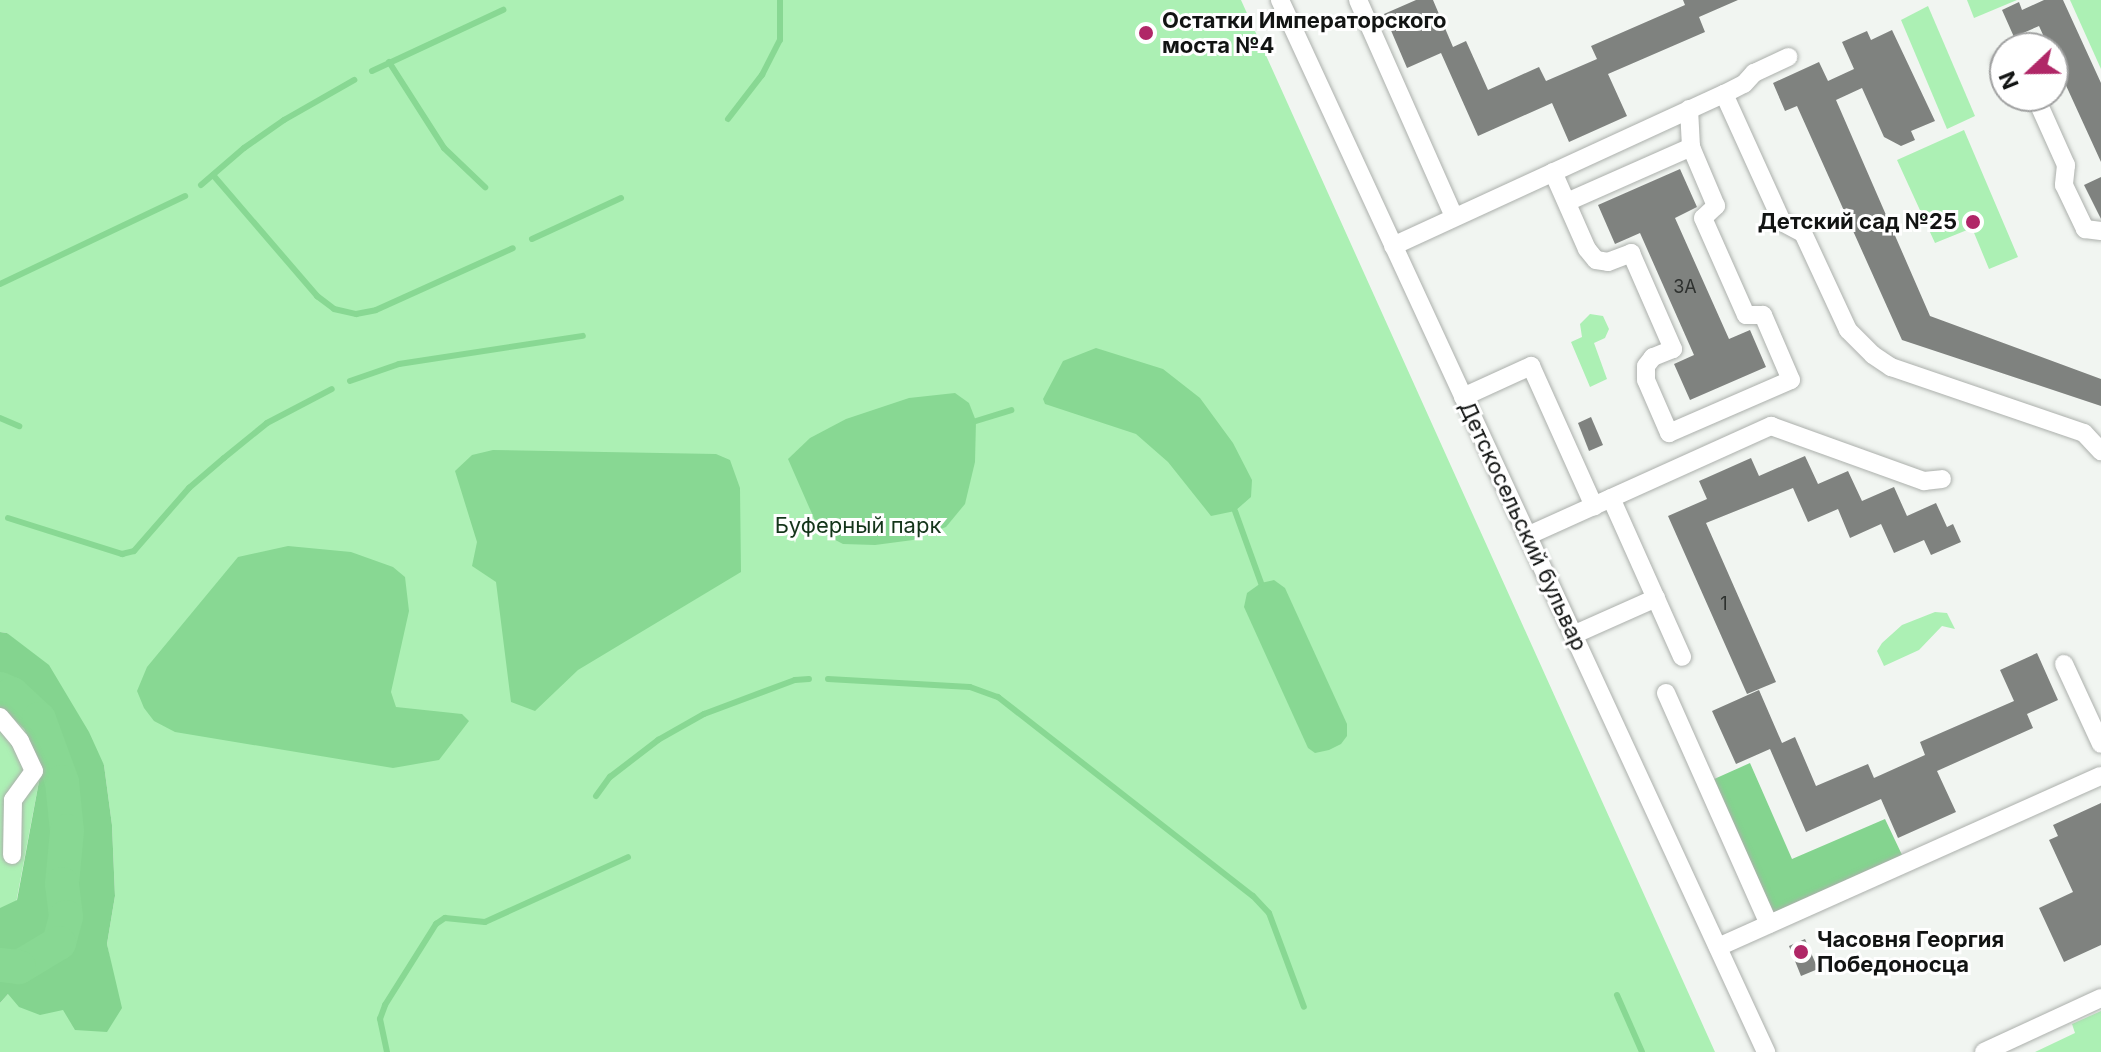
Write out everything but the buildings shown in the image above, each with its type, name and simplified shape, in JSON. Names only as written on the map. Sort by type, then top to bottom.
[{"type":"street","name":"Детскосельский бульвар","points":[[1280,0],[1766,1052]]},
{"type":"street","points":[[1358,0],[1454,217]]},
{"type":"street","points":[[1393,246],[1724,94],[1744,84],[1754,73],[1789,57]]},
{"type":"street","points":[[1724,94],[1782,222],[1803,233],[1848,330],[1873,355],[1891,367],[2084,433],[2101,451]]},
{"type":"street","points":[[1553,172],[1587,249],[1596,260],[1608,262],[1631,253],[1673,349],[1653,357],[1646,366],[1646,380],[1669,433],[1791,380],[1763,315],[1746,315],[1703,218],[1716,206],[1691,147],[1689,109]]},
{"type":"street","points":[[2042,112],[2066,165],[2064,185],[2085,229],[2101,231]]},
{"type":"street","points":[[1567,202],[1691,147]]},
{"type":"street","points":[[1463,397],[1531,366],[1656,598],[1682,657]]},
{"type":"street","points":[[1527,536],[1771,426],[1924,481],[1942,479]]},
{"type":"street","points":[[1573,635],[1656,598]]},
{"type":"street","points":[[2064,664],[2101,744]]},
{"type":"street","points":[[1666,693],[1769,924]]},
{"type":"street","points":[[0,717],[20,741],[34,771],[7,800],[12,855]]},
{"type":"street","points":[[1718,947],[2101,776]]},
{"type":"street","points":[[1984,1052],[2101,998]]},
{"type":"green space","name":"Буферный парк","points":[[0,0],[1241,0],[1715,1052],[0,1052],[0,1003],[8,994],[113,975],[107,944],[115,896],[112,825],[104,765],[7,633],[0,632]]},
{"type":"green space","points":[[1967,0],[2017,0],[1974,18]]},
{"type":"green space","points":[[2070,0],[2101,0],[2101,69]]},
{"type":"green space","points":[[1928,6],[1975,116],[1947,129],[1901,20]]},
{"type":"green space","points":[[1964,130],[2018,257],[1989,269],[1972,228],[1935,243],[1897,160]]},
{"type":"green space","points":[[1590,314],[1603,316],[1609,329],[1605,338],[1594,343],[1607,379],[1590,387],[1571,342],[1582,337],[1580,324]]},
{"type":"green space","points":[[1935,612],[1947,613],[1955,629],[1942,626],[1919,650],[1884,666],[1877,651],[1882,643],[1902,625]]},
{"type":"green space","points":[[0,704],[23,725],[42,765],[7,951],[0,951]]},
{"type":"green space","points":[[2101,1011],[2101,1052],[2035,1052],[2075,1033],[2072,1024]]},
{"type":"shaded area","points":[[1096,348],[1163,369],[1200,398],[1233,443],[1252,480],[1251,497],[1235,511],[1211,516],[1168,462],[1136,434],[1045,404],[1043,399],[1063,361]]},
{"type":"shaded area","points":[[955,393],[969,403],[976,421],[975,462],[965,504],[946,527],[913,540],[875,545],[843,544],[820,532],[788,459],[810,438],[846,419],[909,398]]},
{"type":"shaded area","points":[[493,450],[716,454],[730,460],[740,488],[741,572],[578,670],[535,711],[511,702],[496,582],[472,566],[477,542],[455,471],[472,455]]},
{"type":"shaded area","points":[[288,546],[351,552],[393,567],[405,577],[409,611],[391,692],[396,707],[462,714],[469,721],[439,760],[393,768],[175,732],[154,721],[144,708],[137,691],[147,667],[238,557]]},
{"type":"shaded area","points":[[1274,580],[1285,588],[1347,724],[1347,736],[1341,744],[1329,750],[1315,753],[1308,748],[1244,607],[1247,593],[1261,583]]},
{"type":"shaded area","points":[[0,632],[7,633],[49,665],[89,732],[104,765],[112,825],[115,896],[107,944],[122,1008],[107,1032],[75,1030],[63,1010],[40,1015],[19,1007],[8,994],[0,1003],[0,908],[17,900],[42,765],[23,725],[0,704]]},
{"type":"shaded area","points":[[1750,763],[1792,859],[1885,819],[1903,857],[1772,917],[1712,780]]},
{"type":"waterway","points":[[728,119],[762,75],[780,40],[780,0]]},
{"type":"waterway","points":[[372,71],[503,10]]},
{"type":"waterway","points":[[389,62],[444,148],[485,187]]},
{"type":"waterway","points":[[201,185],[244,148],[284,120],[354,80]]},
{"type":"waterway","points":[[213,175],[317,296],[334,309],[356,314],[376,310],[513,248]]},
{"type":"waterway","points":[[0,284],[185,196]]},
{"type":"waterway","points":[[532,239],[621,198]]},
{"type":"waterway","points":[[350,381],[399,364],[583,336]]},
{"type":"waterway","points":[[8,518],[122,554],[134,551],[189,488],[224,458],[267,423],[332,389]]},
{"type":"waterway","points":[[976,421],[1011,410]]},
{"type":"waterway","points":[[0,418],[19,426]]},
{"type":"waterway","points":[[1235,511],[1261,583]]},
{"type":"waterway","points":[[596,796],[610,777],[658,740],[704,714],[795,680],[809,679]]},
{"type":"waterway","points":[[828,679],[970,687],[998,697],[1253,896],[1269,913],[1304,1007]]},
{"type":"waterway","points":[[0,689],[12,694],[39,719],[62,782],[67,831],[62,884],[66,917],[59,943],[19,967],[0,965]]},
{"type":"waterway","points":[[387,1052],[380,1019],[385,1005],[436,924],[445,918],[485,922],[628,857]]},
{"type":"waterway","points":[[1617,995],[1642,1052]]},
{"type":"place","name":"Остатки Императорского моста №4","points":[[1146,33]]},
{"type":"place","name":"Детский сад №25","points":[[1973,222]]},
{"type":"place","name":"Часовня Георгия Победоносца","points":[[1801,952]]}]
